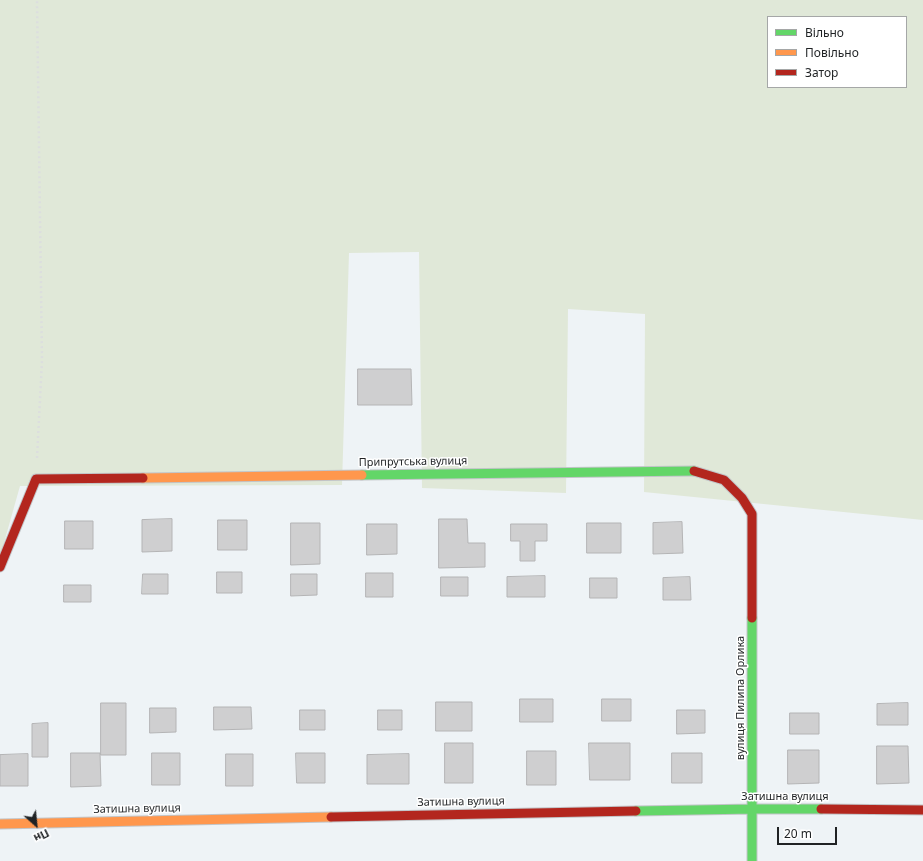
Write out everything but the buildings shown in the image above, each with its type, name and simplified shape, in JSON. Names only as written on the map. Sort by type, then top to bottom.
[{"type":"street","name":"Припрутська вулиця","points":[[36,479],[695,471],[724,480],[742,498],[752,514],[753,535]]},
{"type":"street","points":[[0,567],[36,479]]},
{"type":"street","name":"вулиця Пилипа Орлика","points":[[752,861],[753,535]]},
{"type":"street","name":"Затишна вулиця","points":[[0,824],[753,809],[923,810]]},
{"type":"path","points":[[36,479],[42,361],[37,0]]},
{"type":"green space","points":[[0,0],[923,0],[923,520],[644,492],[645,314],[568,309],[566,493],[422,488],[419,252],[349,253],[342,485],[20,486],[0,557]]},
{"type":"traffic: fast","points":[[362,475],[694,471]]},
{"type":"traffic: fast","points":[[752,618],[752,861]]},
{"type":"traffic: fast","points":[[636,811],[821,809]]},
{"type":"traffic: slow","points":[[143,478],[362,475]]},
{"type":"traffic: slow","points":[[0,824],[331,817]]},
{"type":"traffic: jam","points":[[694,471],[724,480],[742,498],[752,514],[752,618]]},
{"type":"traffic: jam","points":[[0,567],[36,479],[143,478]]},
{"type":"traffic: jam","points":[[821,809],[923,810]]},
{"type":"traffic: jam","points":[[331,817],[636,811]]}]
